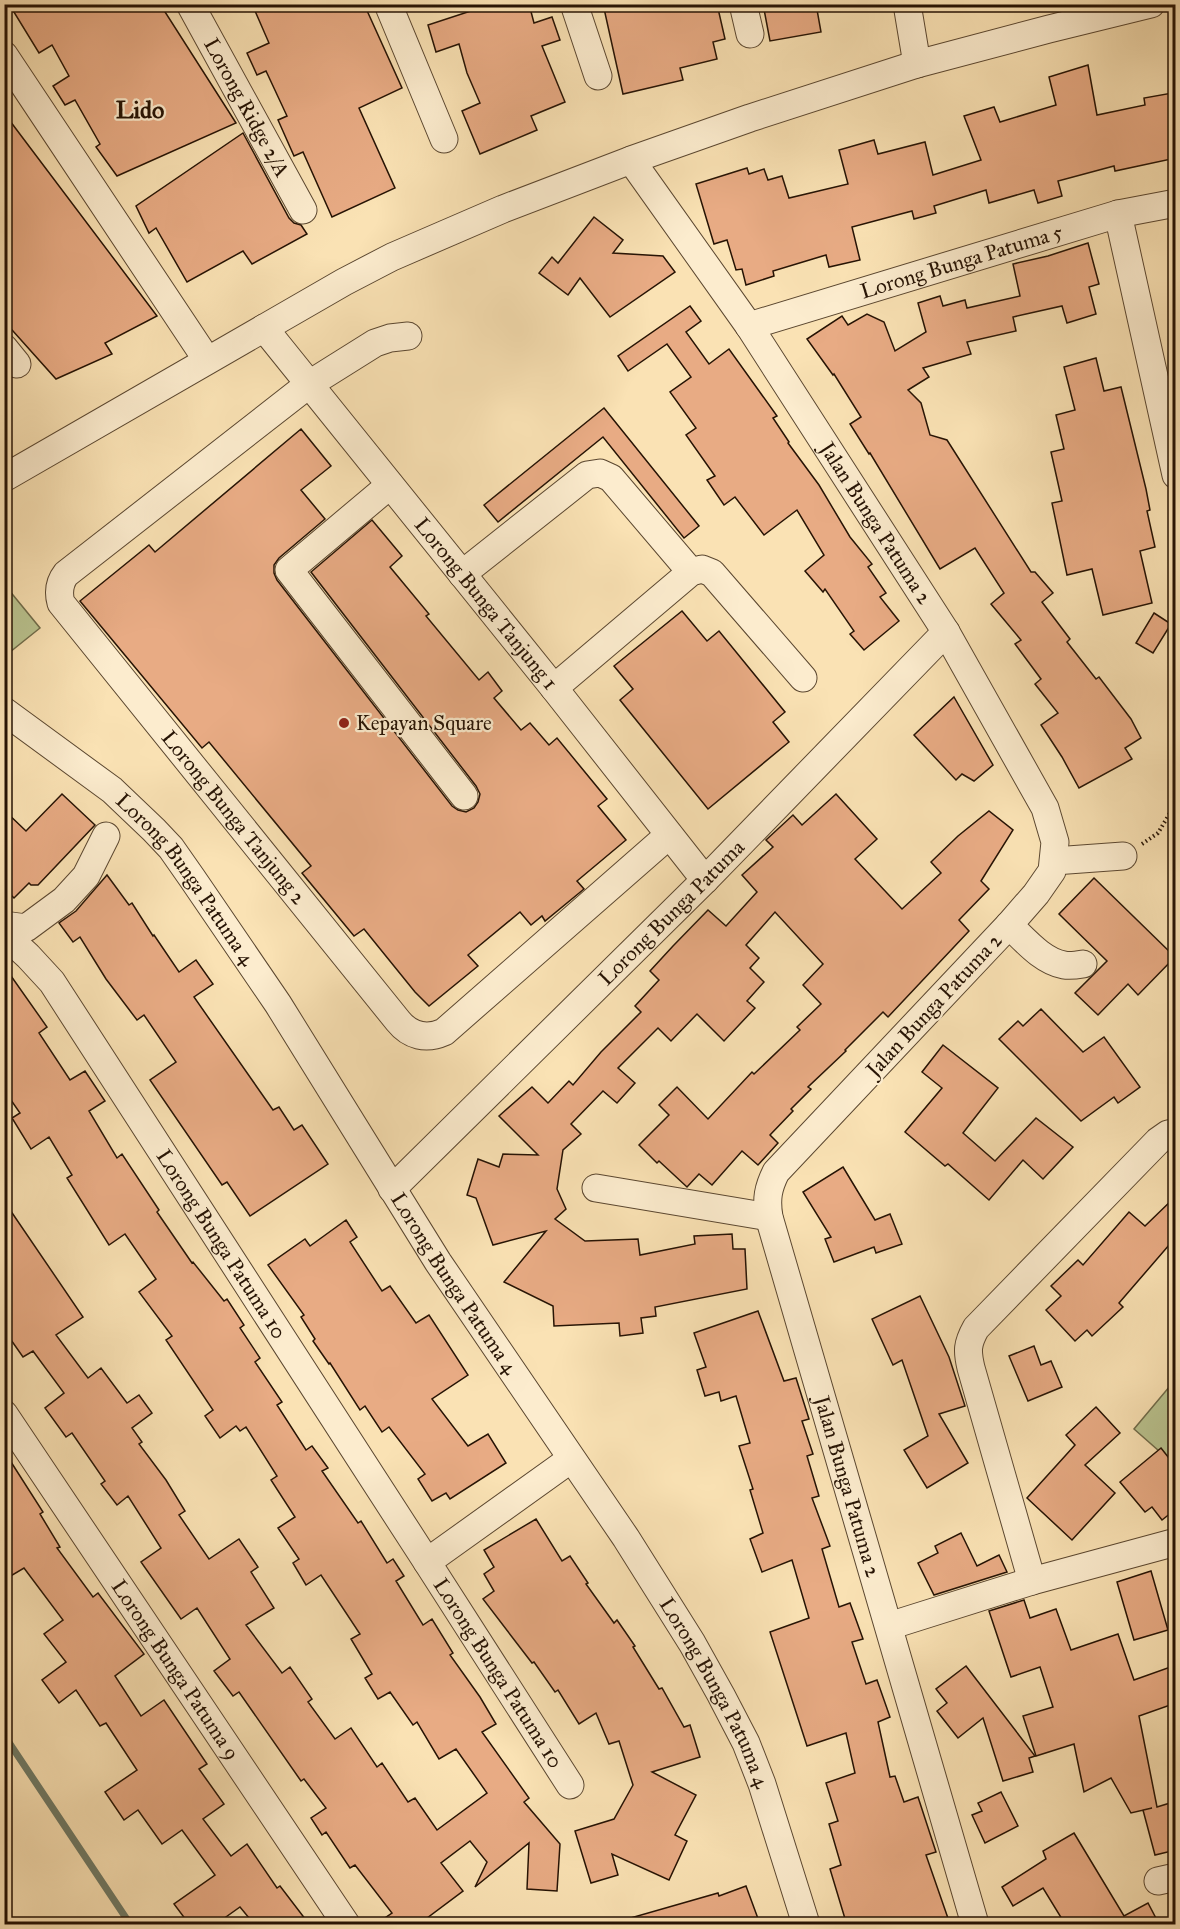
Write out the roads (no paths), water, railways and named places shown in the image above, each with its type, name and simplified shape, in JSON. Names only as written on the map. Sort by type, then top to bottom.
[{"type":"street","name":"Lorong Ridge 2/A","points":[[190,4],[303,210]]},
{"type":"street","points":[[388,4],[444,139]]},
{"type":"street","points":[[574,4],[598,76]]},
{"type":"street","points":[[743,4],[750,34]]},
{"type":"street","points":[[907,4],[917,64]]},
{"type":"street","points":[[4,478],[344,282],[392,257],[504,209],[631,160],[750,118],[917,64],[1151,4]]},
{"type":"street","points":[[4,55],[207,360]]},
{"type":"street","name":"Jalan Bunga Patuma 2","points":[[631,160],[749,326],[946,632],[1045,808],[1055,842],[1052,871],[1047,881],[1009,926],[776,1172],[768,1187],[766,1201],[975,1924]]},
{"type":"street","name":"Lorong Bunga Patuma 5","points":[[749,326],[1118,214],[1176,203]]},
{"type":"street","points":[[1118,214],[1176,475]]},
{"type":"street","name":"Lorong Bunga Tanjung 1","points":[[264,328],[554,688],[705,880]]},
{"type":"street","name":"Lorong Bunga Tanjung 2","points":[[408,336],[375,343],[308,385],[66,574],[59,586],[62,603],[404,1028],[411,1033],[428,1037],[444,1032],[669,835]]},
{"type":"street","points":[[462,574],[587,475],[600,472],[611,478],[692,572]]},
{"type":"street","points":[[390,485],[289,570],[464,796]]},
{"type":"street","points":[[554,688],[692,572],[702,569],[712,573],[803,678]]},
{"type":"street","name":"Lorong Bunga Patuma","points":[[392,1189],[705,880],[946,632]]},
{"type":"street","name":"Lorong Bunga Patuma 4","points":[[4,711],[112,790],[171,848],[278,1004],[438,1262],[665,1598],[702,1660],[746,1743],[762,1784],[806,1924]]},
{"type":"street","points":[[4,925],[26,928],[64,900],[87,876],[106,836]]},
{"type":"street","points":[[1054,861],[1124,856]]},
{"type":"street","points":[[1009,926],[1052,962],[1066,966],[1083,964]]},
{"type":"street","name":"Lorong Bunga Patuma 10","points":[[4,934],[52,982],[570,1785]]},
{"type":"street","points":[[1032,1581],[971,1368],[968,1353],[970,1339],[976,1328],[1158,1141],[1167,1134],[1176,1132]]},
{"type":"street","points":[[596,1188],[769,1217]]},
{"type":"street","name":"Lorong Bunga Patuma 9","points":[[4,1414],[346,1924]]},
{"type":"street","name":"Lorong Bunga Patuma 10","points":[[427,1562],[571,1459]]},
{"type":"street","points":[[889,1626],[1032,1581],[1176,1542]]},
{"type":"waterway","points":[[4,1735],[130,1924]]},
{"type":"place","name":"Kepayan Square","points":[[344,723]]},
{"type":"district","name":"Lido","points":[[140,110]]}]
